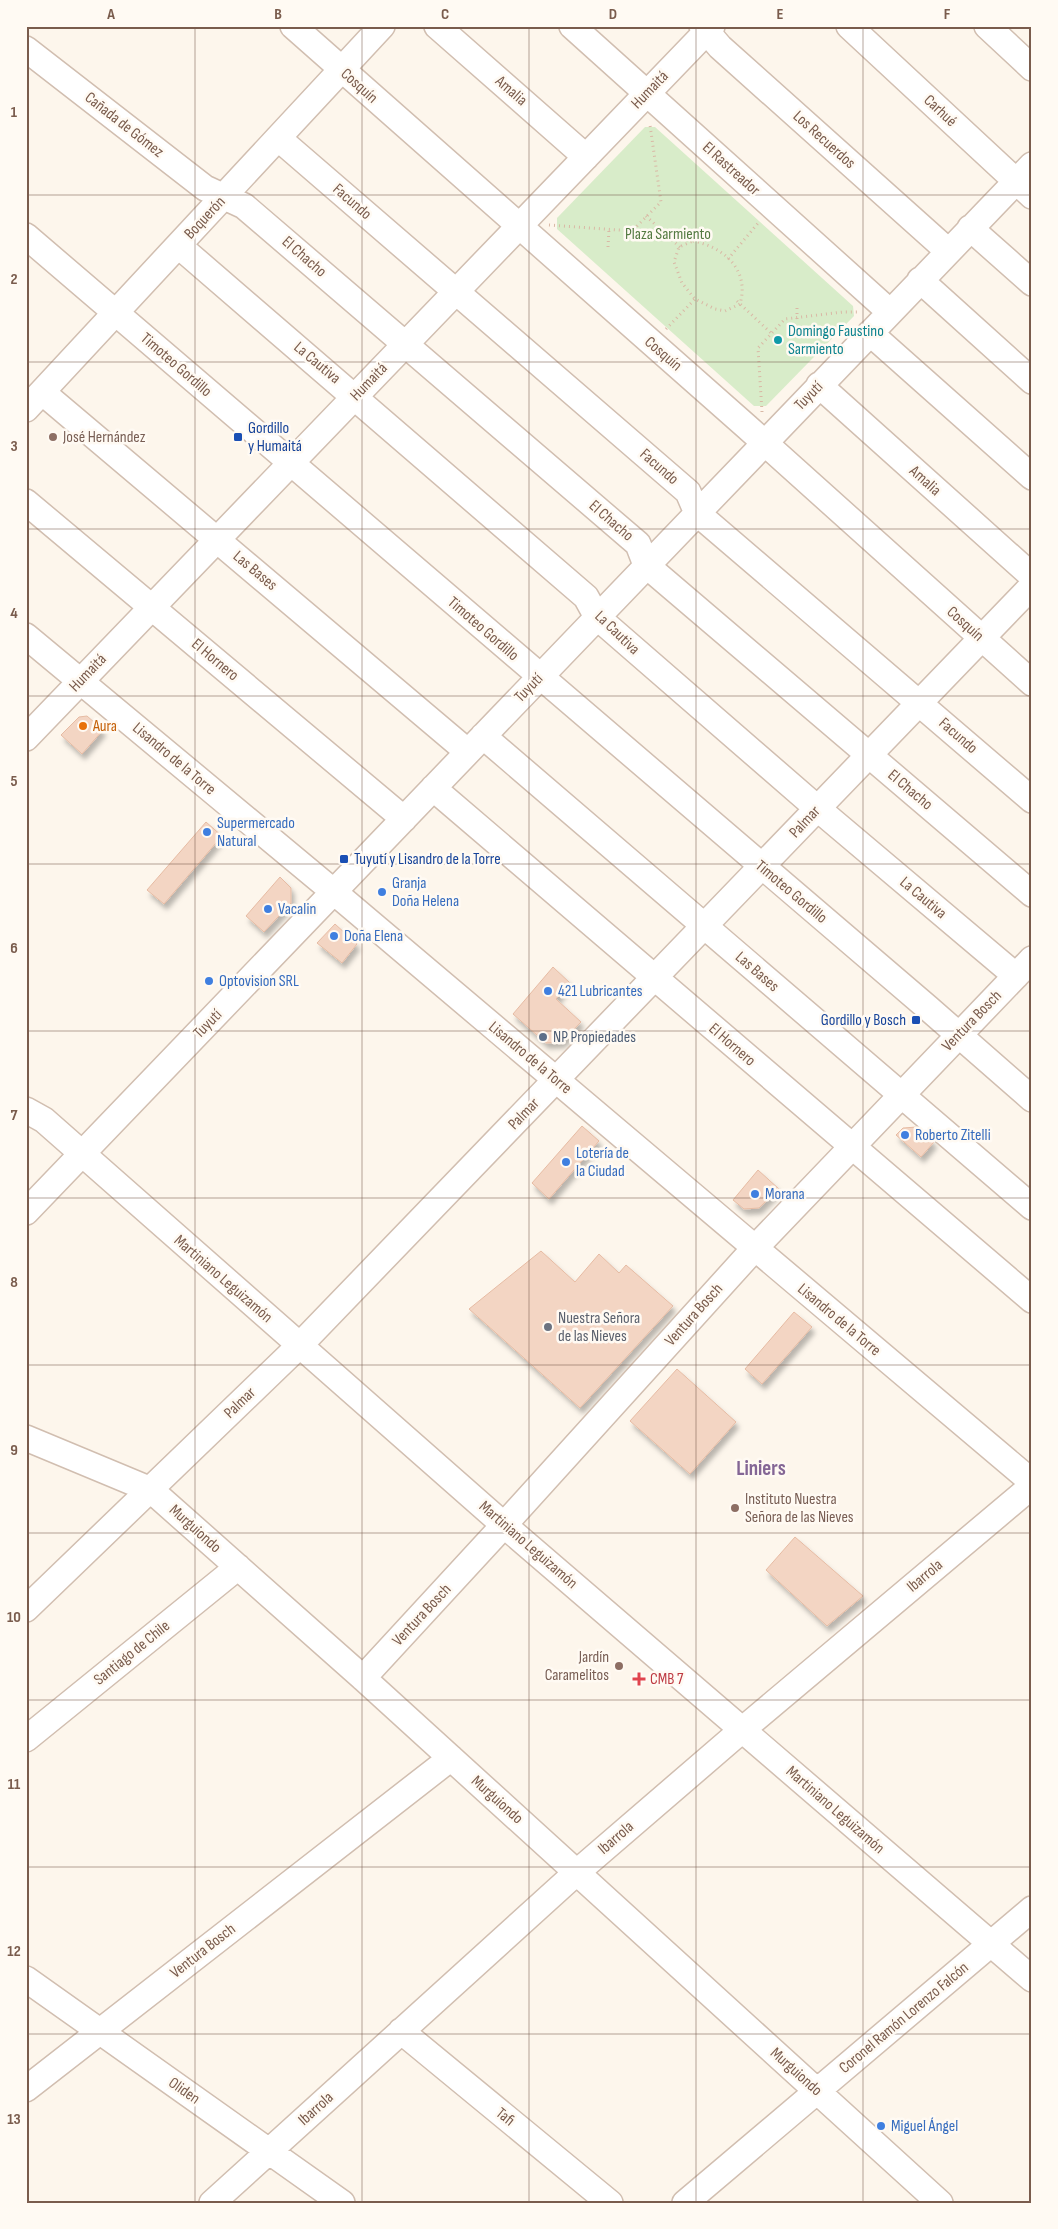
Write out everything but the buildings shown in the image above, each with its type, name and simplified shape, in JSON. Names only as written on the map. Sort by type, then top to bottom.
[{"type":"street","name":"Cosquín","points":[[292,26],[755,435],[1032,683]]},
{"type":"street","name":"Boquerón","points":[[34,400],[382,26]]},
{"type":"street","name":"Amalia","points":[[437,26],[586,157]]},
{"type":"street","name":"El Rastreador","points":[[572,26],[890,312]]},
{"type":"street","name":"Carhué","points":[[848,26],[1026,180]]},
{"type":"street","points":[[987,26],[1032,68]]},
{"type":"street","name":"Humaitá","points":[[26,738],[586,157],[707,28]]},
{"type":"street","name":"Los Recuerdos","points":[[707,28],[720,47],[948,251]]},
{"type":"street","name":"Cañada de Gómez","points":[[26,49],[205,188],[224,197]]},
{"type":"street","name":"Facundo","points":[[278,138],[688,492],[696,512],[1032,800]]},
{"type":"street","name":"Tuyutí","points":[[26,1212],[83,1155],[696,512],[755,435],[819,385],[970,228],[1026,180]]},
{"type":"street","name":"El Chacho","points":[[224,197],[244,206],[638,544],[646,565],[1032,894]]},
{"type":"street","points":[[970,228],[1032,283]]},
{"type":"street","name":"Timoteo Gordillo","points":[[26,236],[958,1035],[1028,1089]]},
{"type":"street","name":"La Cautiva","points":[[179,246],[356,396],[586,596],[597,617],[817,808],[1024,967]]},
{"type":"street","points":[[920,280],[1032,381]]},
{"type":"street","points":[[870,333],[1032,477]]},
{"type":"street","name":"Amalia","points":[[819,385],[1032,576]]},
{"type":"street","name":"Las Bases","points":[[34,400],[218,540],[704,927],[1032,1207]]},
{"type":"street","name":"El Hornero","points":[[26,502],[404,819]]},
{"type":"street","name":"Palmar","points":[[26,1609],[299,1346],[1032,586]]},
{"type":"street","name":"Lisandro de la Torre","points":[[26,636],[334,892],[1032,1484]]},
{"type":"street","name":"El Hornero","points":[[433,788],[1032,1300]]},
{"type":"street","name":"Ventura Bosch","points":[[363,1678],[754,1249],[1024,967]]},
{"type":"street","name":"Martiniano Leguizamón","points":[[26,1110],[44,1120],[504,1525],[1032,1979]]},
{"type":"street","name":"Murguiondo","points":[[26,1438],[151,1490],[363,1678],[940,2203]]},
{"type":"street","name":"Ibarrola","points":[[212,2203],[576,1873],[1032,1484]]},
{"type":"street","name":"Santiago de Chile","points":[[26,1739],[238,1567]]},
{"type":"street","name":"Ventura Bosch","points":[[26,2089],[451,1758]]},
{"type":"street","name":"Coronel Ramón Lorenzo Falcón","points":[[685,2203],[1032,1909]]},
{"type":"street","name":"Oliden","points":[[26,1979],[342,2203]]},
{"type":"street","name":"Tafi","points":[[401,2031],[610,2203]]},
{"type":"path","points":[[518,226],[557,224],[632,231],[661,202],[650,127]]},
{"type":"path","points":[[646,216],[681,248]]},
{"type":"path","points":[[728,259],[757,226]]},
{"type":"path","points":[[608,247],[609,229]]},
{"type":"path","points":[[693,241],[719,250],[728,259],[742,278],[744,290],[739,302],[725,311],[715,309],[695,299],[676,273],[674,262],[681,248],[693,241]]},
{"type":"path","points":[[667,328],[695,299]]},
{"type":"path","points":[[739,302],[772,333]]},
{"type":"path","points":[[797,307],[797,318]]},
{"type":"path","points":[[755,435],[762,412],[758,348],[785,319],[854,312]]},
{"type":"green space","name":"Plaza Sarmiento","points":[[645,127],[655,127],[853,306],[854,316],[766,406],[754,406],[557,229],[557,218]]},
{"type":"place","name":"Domingo Faustino Sarmiento","points":[[778,340]]},
{"type":"place","name":"José Hernández","points":[[53,437]]},
{"type":"place","name":"Gordillo y Humaitá","points":[[238,437]]},
{"type":"place","name":"Aura","points":[[83,726]]},
{"type":"place","name":"Supermercado Natural","points":[[207,832]]},
{"type":"place","name":"Tuyutí y Lisandro de la Torre","points":[[344,859]]},
{"type":"place","name":"Granja Doña Helena","points":[[382,892]]},
{"type":"place","name":"Vacalin","points":[[268,909]]},
{"type":"place","name":"Doña Elena","points":[[334,936]]},
{"type":"place","name":"Optovision SRL","points":[[209,981]]},
{"type":"place","name":"421 Lubricantes","points":[[548,991]]},
{"type":"place","name":"Gordillo y Bosch","points":[[916,1020]]},
{"type":"place","name":"NP Propiedades","points":[[543,1037]]},
{"type":"place","name":"Roberto Zitelli","points":[[905,1135]]},
{"type":"place","name":"Lotería de la Ciudad","points":[[566,1162]]},
{"type":"place","name":"Morana","points":[[755,1194]]},
{"type":"place","name":"Nuestra Señora de las Nieves","points":[[548,1327]]},
{"type":"place","name":"Instituto Nuestra Señora de las Nieves","points":[[735,1508]]},
{"type":"place","name":"Jardín Caramelitos","points":[[619,1666]]},
{"type":"place","name":"CMB 7","points":[[639,1679]]},
{"type":"place","name":"Miguel Ángel","points":[[881,2126]]},
{"type":"district","name":"Liniers","points":[[761,1468]]}]
